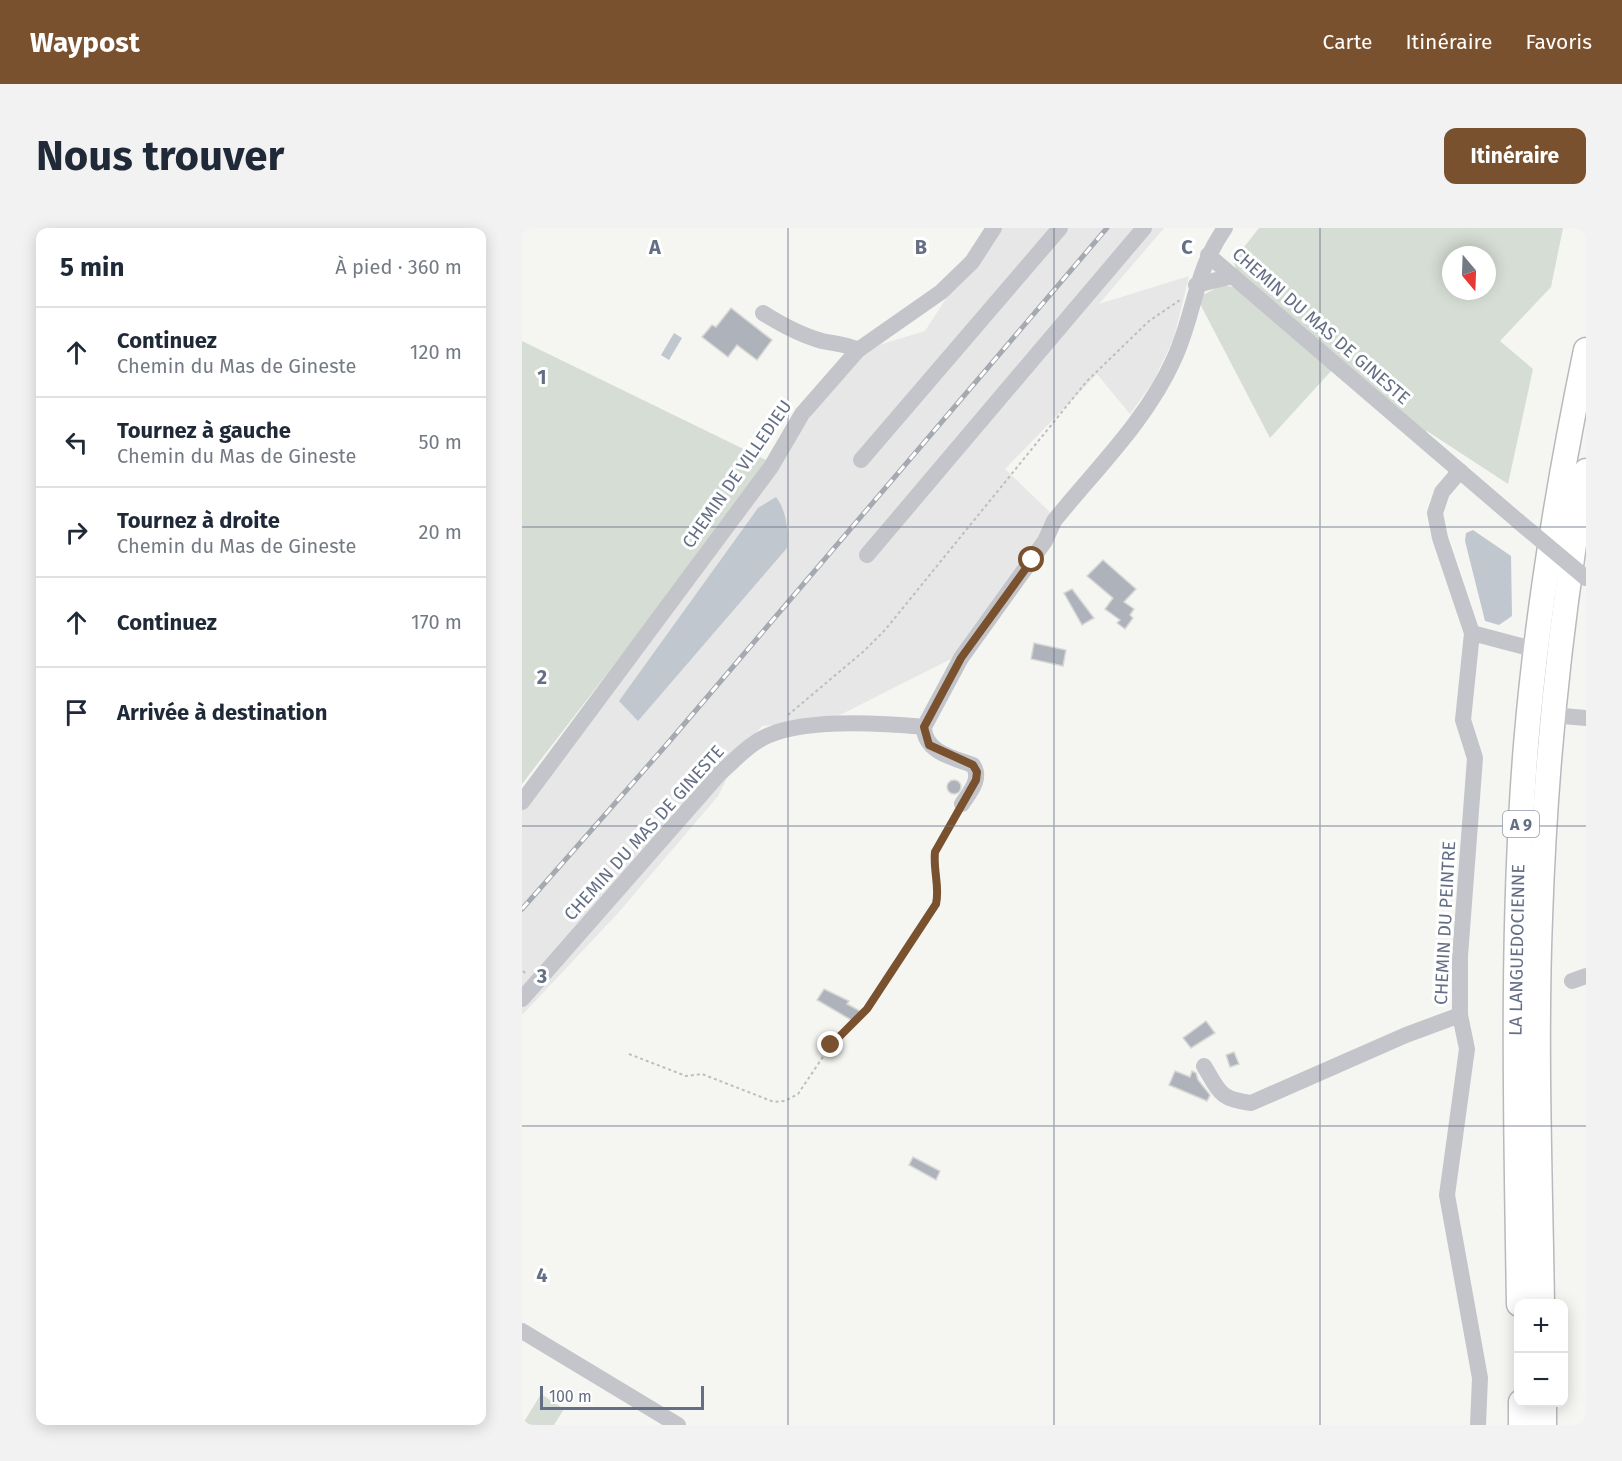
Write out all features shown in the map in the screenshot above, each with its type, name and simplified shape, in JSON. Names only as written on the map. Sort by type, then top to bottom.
[{"type":"highway","name":"LA LANGUEDOCIENNE","points":[[1519,1299],[1516,942],[1526,747],[1536,650],[1556,507],[1586,350]]},
{"type":"highway","name":"LA LANGUEDOCIENNE","points":[[1542,1299],[1538,983],[1542,866],[1552,715],[1568,582],[1586,471]]},
{"type":"highway","points":[[1521,1407],[1521,1425]]},
{"type":"highway","points":[[1544,1407],[1544,1425]]},
{"type":"street","name":"CHEMIN DE VILLEDIEU","points":[[522,802],[771,467],[802,414],[858,350],[941,292],[972,262],[994,228]]},
{"type":"street","points":[[861,460],[1060,228]]},
{"type":"street","points":[[867,555],[1144,228]]},
{"type":"street","points":[[1208,255],[1225,228]]},
{"type":"street","name":"CHEMIN DU MAS DE GINESTE","points":[[522,999],[720,773],[749,748],[768,736],[802,727],[880,723],[924,727],[961,658],[1045,541],[1054,521],[1153,396],[1174,359],[1195,288],[1208,255],[1586,578]]},
{"type":"street","points":[[1195,288],[1233,276]]},
{"type":"street","points":[[762,313],[790,330],[823,341],[845,343],[858,350]]},
{"type":"street","name":"CHEMIN DU PEINTRE","points":[[1460,471],[1442,492],[1435,513],[1440,538],[1472,633],[1463,720],[1475,758],[1460,956],[1460,1015],[1467,1049],[1447,1195],[1480,1378],[1478,1425]]},
{"type":"street","points":[[1472,633],[1536,650]]},
{"type":"street","points":[[1552,715],[1586,718]]},
{"type":"street","points":[[924,727],[929,745],[973,765],[977,772],[976,780],[962,804]]},
{"type":"street","points":[[1204,1066],[1219,1090],[1229,1100],[1251,1103],[1406,1035],[1460,1015]]},
{"type":"street","points":[[522,1331],[678,1425]]},
{"type":"path","points":[[785,731],[786,717],[840,672],[885,630],[1087,381],[1149,321],[1195,288]]},
{"type":"path","points":[[629,1054],[686,1076],[702,1074],[774,1102],[785,1101],[798,1094],[831,1045],[856,1022],[882,988],[936,904],[938,895],[933,864],[935,852],[962,804]]},
{"type":"shaded area","points":[[992,228],[1164,228],[1099,304],[1189,276],[1174,338],[1153,382],[1130,414],[1097,374],[1005,469],[1056,518],[963,653],[830,720],[762,726],[741,751],[718,796],[619,912],[522,1015],[522,808],[859,351],[925,331]]},
{"type":"shaded area","points":[[1259,228],[1563,228],[1551,287],[1500,341],[1533,369],[1508,484],[1427,431],[1420,435],[1242,284],[1233,261]]},
{"type":"shaded area","points":[[1222,285],[1239,288],[1332,370],[1270,438],[1197,298]]},
{"type":"shaded area","points":[[674,333],[682,338],[669,360],[661,355]]},
{"type":"shaded area","points":[[522,341],[766,460],[764,470],[522,784]]},
{"type":"shaded area","points":[[776,497],[786,521],[787,548],[638,721],[619,701],[758,508]]},
{"type":"shaded area","points":[[1473,530],[1511,556],[1512,616],[1499,625],[1485,621],[1465,541],[1466,533]]},
{"type":"shaded area","points":[[541,1394],[564,1409],[554,1425],[522,1425]]},
{"type":"building","points":[[731,308],[772,340],[757,360],[737,345],[728,357],[702,337],[712,325],[716,327]]},
{"type":"building","points":[[1103,560],[1136,589],[1124,602],[1134,609],[1130,615],[1133,618],[1125,629],[1117,623],[1120,620],[1105,609],[1113,598],[1087,576]]},
{"type":"building","points":[[1072,589],[1094,618],[1082,625],[1064,593]]},
{"type":"building","points":[[1034,643],[1066,650],[1063,666],[1031,659]]},
{"type":"building","points":[[954,780],[959,782],[961,787],[959,792],[954,794],[949,792],[947,787],[949,782]]},
{"type":"building","points":[[824,989],[849,1001],[847,1004],[860,1011],[853,1021],[817,1000]]},
{"type":"building","points":[[1206,1021],[1215,1033],[1191,1048],[1183,1038]]},
{"type":"building","points":[[1234,1052],[1239,1064],[1230,1067],[1226,1055]]},
{"type":"building","points":[[1175,1071],[1190,1077],[1192,1071],[1196,1073],[1198,1080],[1210,1095],[1207,1101],[1169,1085]]},
{"type":"building","points":[[913,1157],[940,1171],[936,1180],[909,1165]]},
{"type":"railway","points":[[522,909],[668,743],[1107,228]]},
{"type":"route","points":[[831,1045],[867,1009],[936,904],[938,895],[933,864],[935,852],[976,780],[977,772],[973,765],[929,745],[924,734],[924,727],[961,658],[1032,560]]}]
